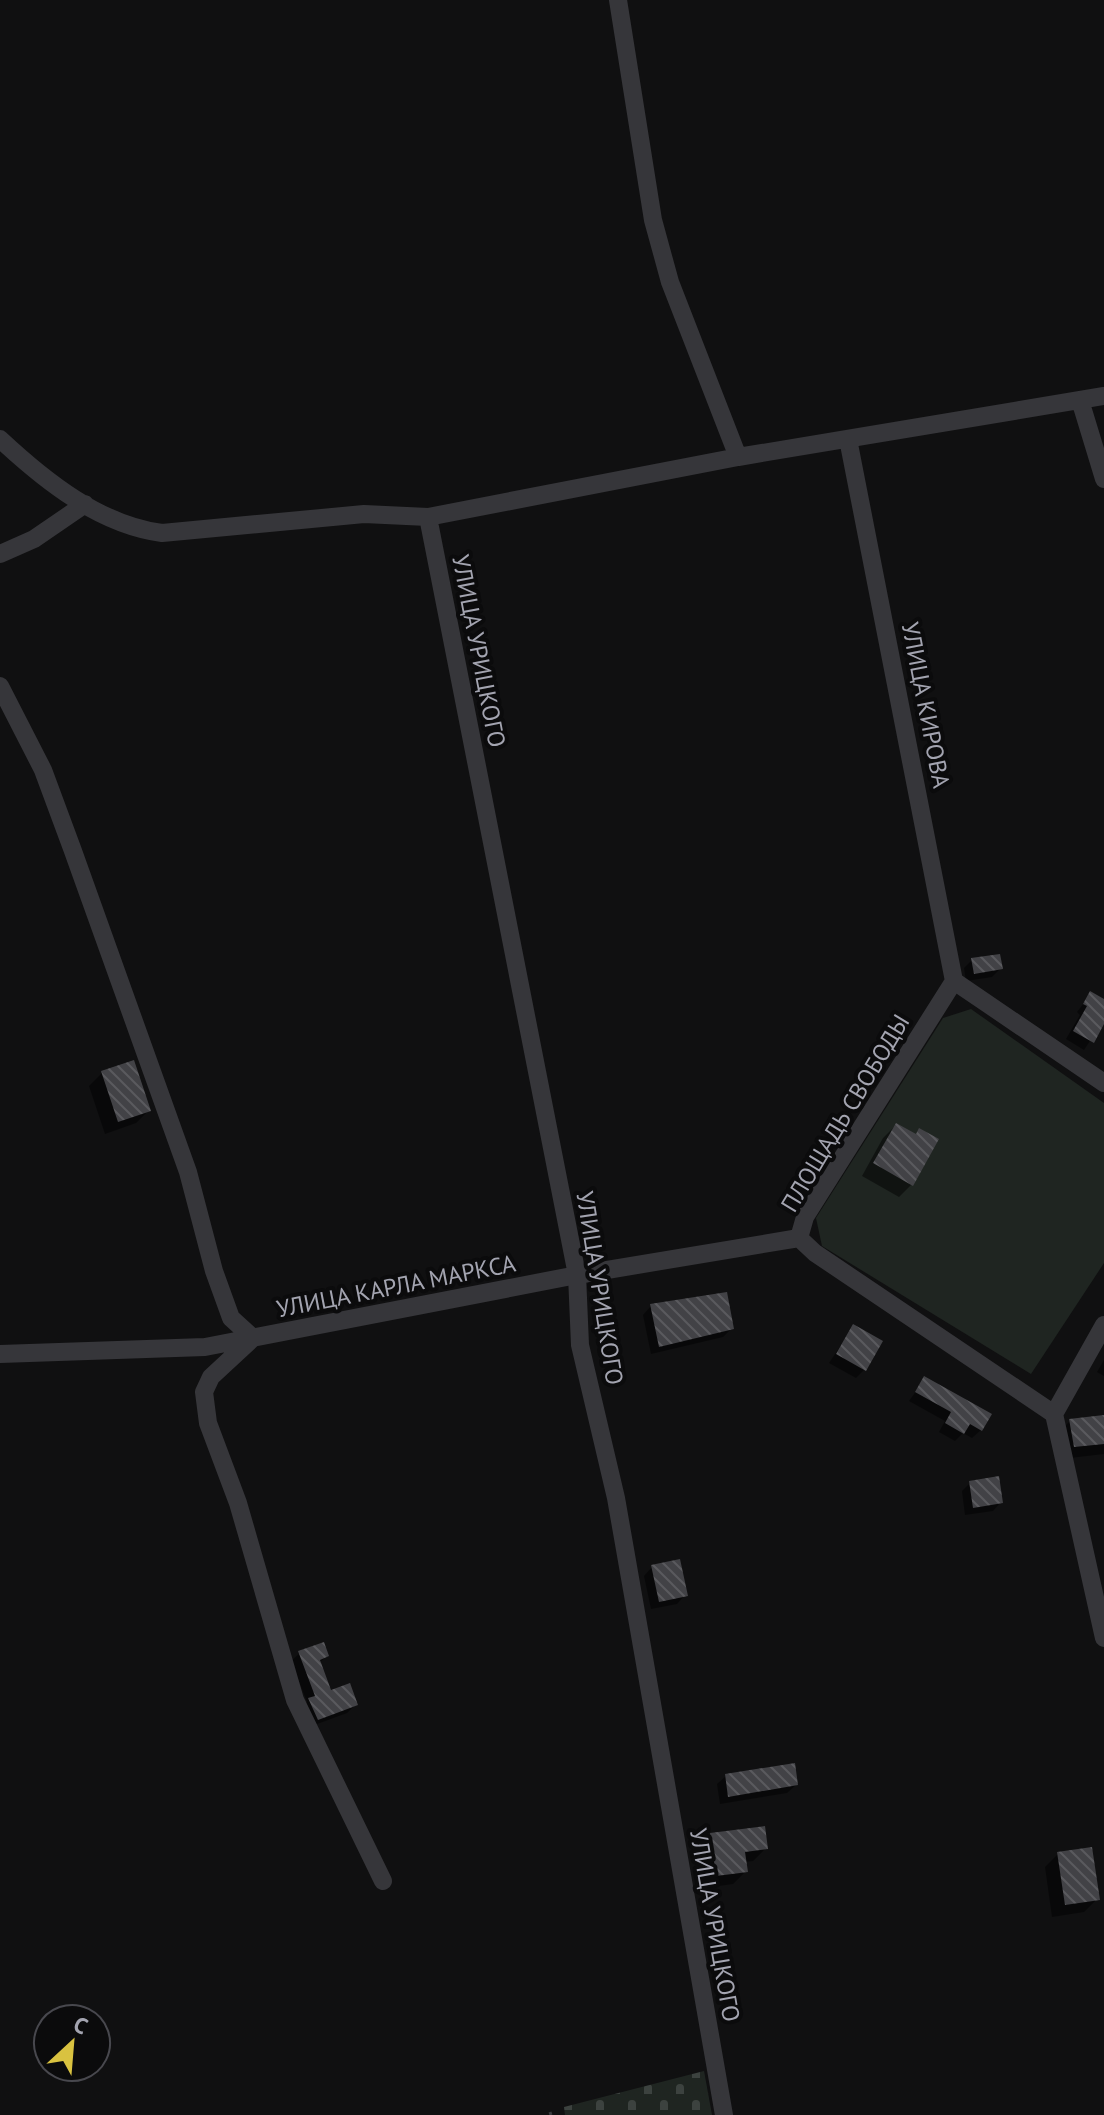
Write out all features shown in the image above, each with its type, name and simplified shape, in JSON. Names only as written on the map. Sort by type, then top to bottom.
[{"type":"street","points":[[618,0],[653,220],[670,282],[738,457]]},
{"type":"street","points":[[0,439],[57,488],[135,529],[162,533],[350,515],[428,517],[738,457],[1104,396]]},
{"type":"street","points":[[1080,400],[1104,479]]},
{"type":"street","name":"УЛИЦА КИРОВА","points":[[848,439],[954,981]]},
{"type":"street","points":[[0,554],[34,539],[85,504]]},
{"type":"street","name":"УЛИЦА УРИЦКОГО","points":[[428,517],[577,1275],[580,1345],[616,1498],[724,2115]]},
{"type":"street","points":[[0,686],[43,770],[73,851],[188,1172],[214,1271],[231,1318],[253,1338],[211,1377],[204,1392],[208,1423],[238,1503],[295,1700],[383,1881]]},
{"type":"street","points":[[954,981],[1104,1083]]},
{"type":"street","name":"ПЛОЩАДЬ СВОБОДЫ","points":[[954,981],[805,1217],[799,1238],[815,1253],[1054,1414]]},
{"type":"street","name":"УЛИЦА КАРЛА МАРКСА","points":[[0,1354],[205,1347],[577,1275],[799,1238]]},
{"type":"street","points":[[1104,1325],[1054,1414],[1104,1638]]},
{"type":"green space","points":[[971,1009],[1104,1103],[1104,1263],[1031,1374],[822,1246],[816,1218],[943,1018]]},
{"type":"green space","points":[[704,2071],[712,2115],[565,2115],[564,2107]]},
{"type":"building","points":[[1000,954],[1003,969],[974,974],[971,958]]},
{"type":"building","points":[[1090,991],[1104,999],[1104,1024],[1094,1043],[1073,1031],[1087,1006],[1083,1004]]},
{"type":"building","points":[[134,1060],[151,1111],[118,1122],[101,1071]]},
{"type":"building","points":[[896,1123],[916,1134],[919,1128],[939,1139],[913,1186],[873,1163]]},
{"type":"building","points":[[727,1292],[734,1329],[659,1347],[650,1304]]},
{"type":"building","points":[[853,1324],[883,1341],[866,1371],[836,1354]]},
{"type":"building","points":[[924,1376],[992,1414],[982,1431],[970,1424],[964,1434],[945,1423],[951,1412],[915,1392]]},
{"type":"building","points":[[1104,1415],[1104,1444],[1074,1447],[1069,1419]]},
{"type":"building","points":[[999,1476],[1003,1503],[973,1508],[969,1481]]},
{"type":"building","points":[[680,1559],[688,1596],[659,1602],[651,1565]]},
{"type":"building","points":[[324,1642],[329,1656],[320,1660],[331,1690],[350,1683],[358,1705],[318,1720],[308,1698],[315,1696],[298,1651]]},
{"type":"building","points":[[795,1763],[798,1785],[728,1797],[725,1774]]},
{"type":"building","points":[[765,1826],[768,1849],[745,1852],[748,1872],[716,1876],[710,1833]]},
{"type":"building","points":[[1092,1847],[1100,1900],[1065,1905],[1057,1852]]}]
